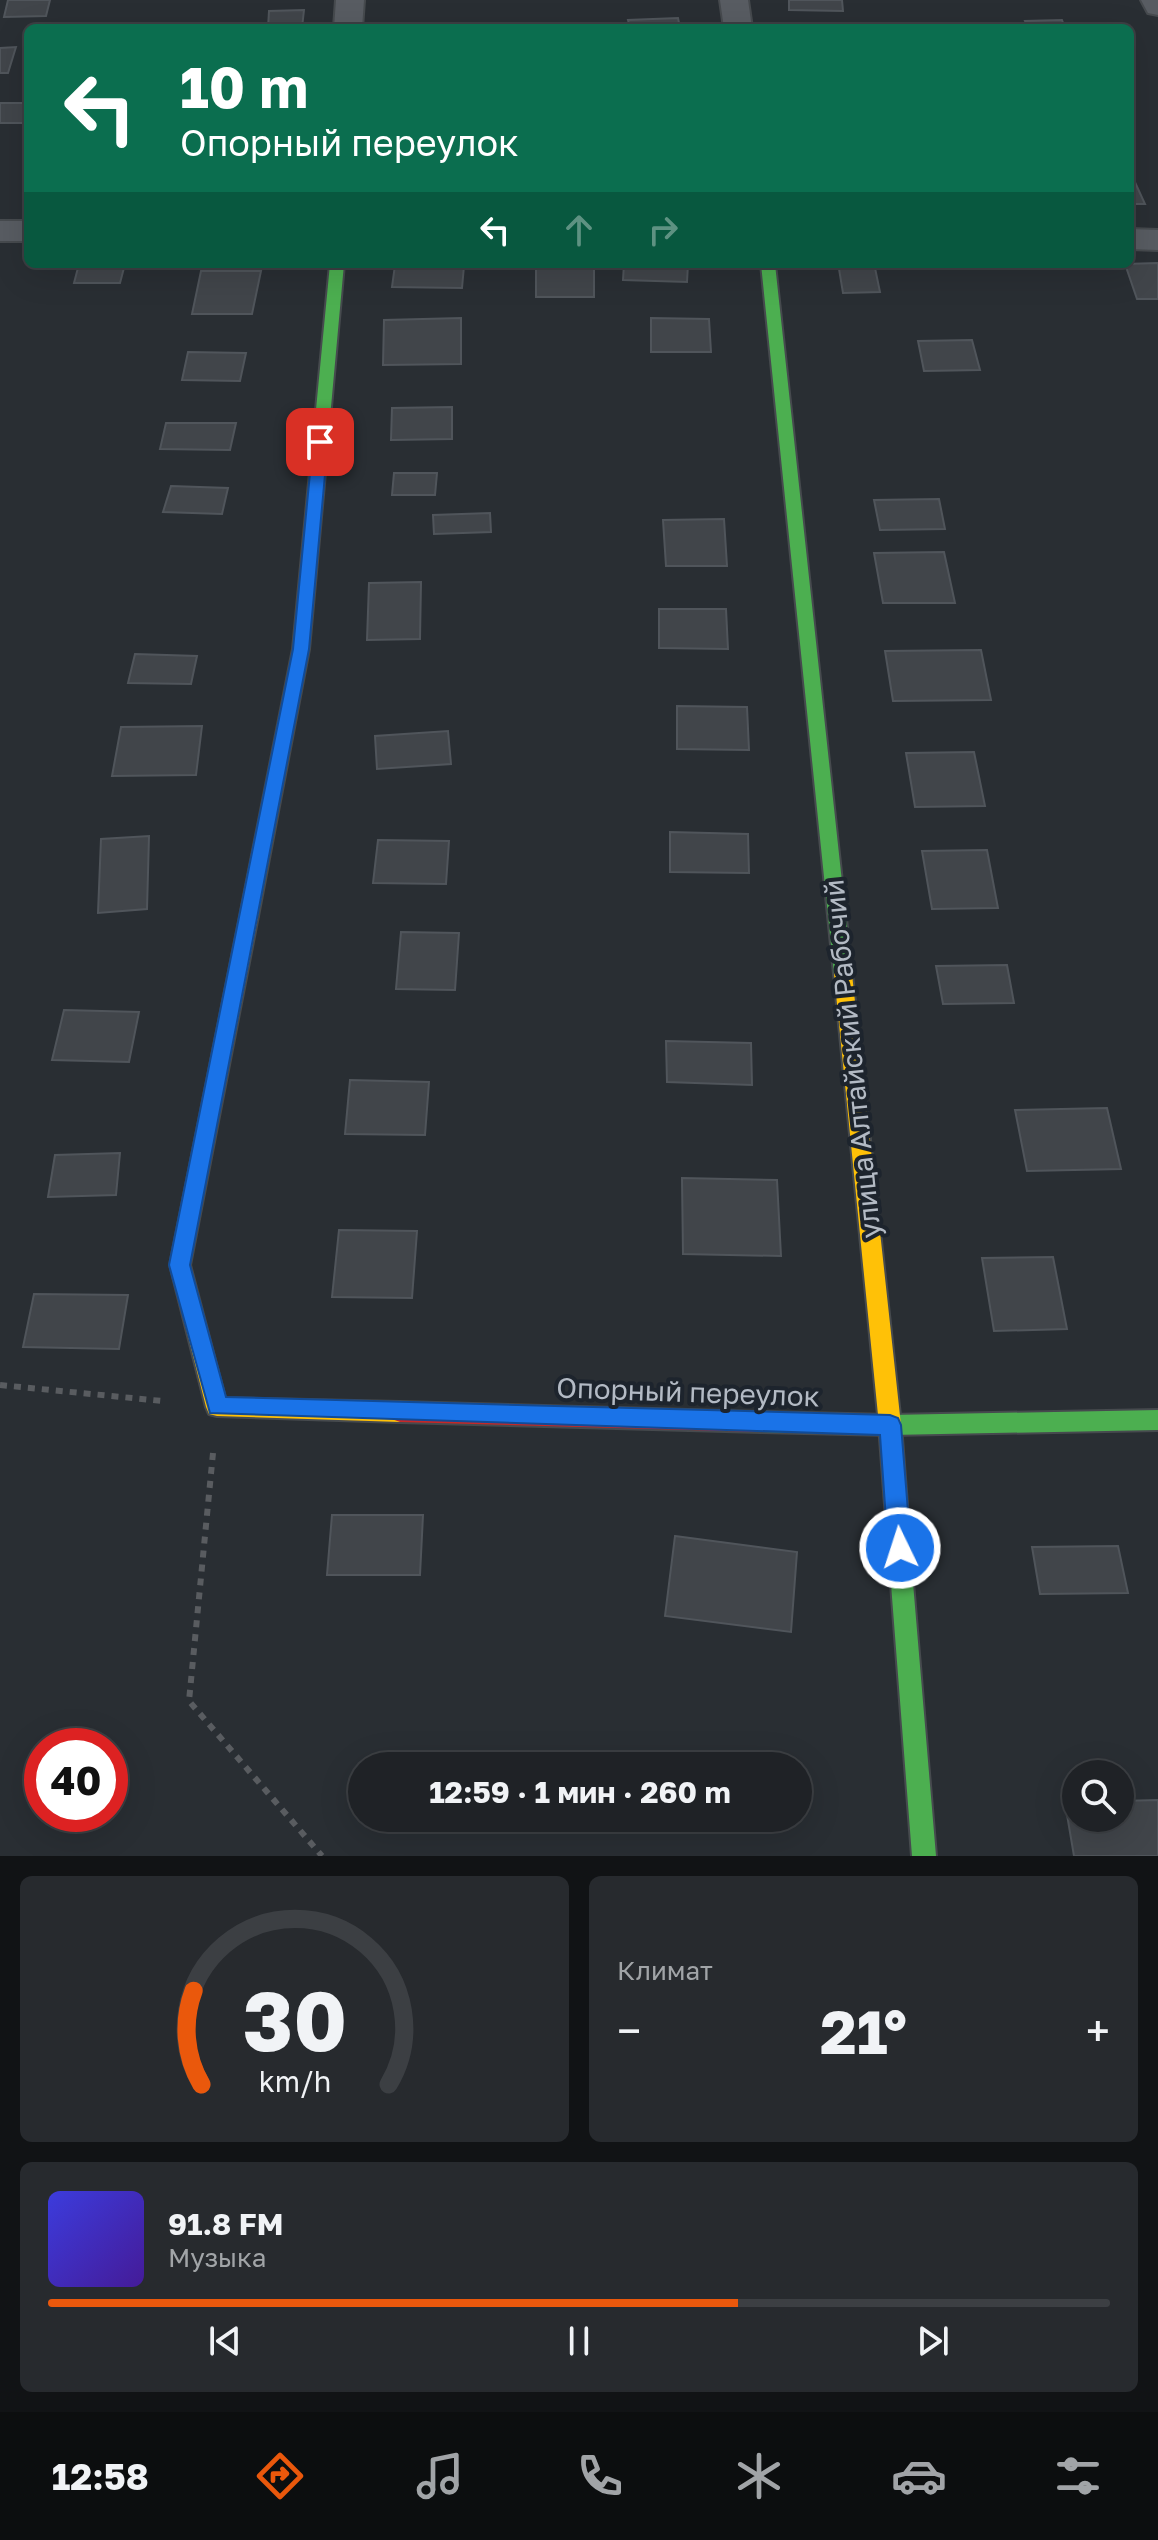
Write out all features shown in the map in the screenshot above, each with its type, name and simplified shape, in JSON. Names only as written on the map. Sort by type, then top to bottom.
[{"type":"street","points":[[348,24],[350,0]]},
{"type":"street","points":[[734,0],[737,24]]},
{"type":"street","points":[[1155,0],[1158,7]]},
{"type":"street","points":[[0,231],[24,231]]},
{"type":"street","points":[[1134,239],[1158,240]]},
{"type":"street","points":[[217,1407],[180,1265],[301,649],[337,268]]},
{"type":"street","name":"улица Алтайский Рабочий","points":[[768,268],[890,1425],[924,1856]]},
{"type":"street","name":"Опорный переулок","points":[[217,1407],[890,1425],[1158,1420]]},
{"type":"path","points":[[0,1385],[217,1407],[189,1701],[322,1856]]},
{"type":"building","points":[[8,0],[50,0],[46,16],[4,17]]},
{"type":"building","points":[[789,0],[842,0],[843,11],[789,10]]},
{"type":"building","points":[[304,10],[302,24],[268,24],[269,11]]},
{"type":"building","points":[[678,18],[679,24],[629,24],[628,20]]},
{"type":"building","points":[[1062,20],[1064,24],[1026,24],[1025,21]]},
{"type":"building","points":[[16,47],[8,73],[0,73],[0,48]]},
{"type":"building","points":[[0,103],[24,103],[24,123],[0,123]]},
{"type":"building","points":[[1134,180],[1145,204],[1134,204]]},
{"type":"building","points":[[1158,263],[1158,299],[1137,299],[1126,268],[1134,268],[1134,264]]},
{"type":"building","points":[[78,268],[124,268],[120,283],[74,283]]},
{"type":"building","points":[[395,268],[464,268],[462,288],[392,287]]},
{"type":"building","points":[[536,268],[594,268],[594,297],[536,297]]},
{"type":"building","points":[[624,268],[688,268],[687,282],[623,280]]},
{"type":"building","points":[[875,268],[880,292],[843,293],[839,269]]},
{"type":"building","points":[[201,271],[261,271],[252,314],[192,314]]},
{"type":"building","points":[[461,318],[461,364],[383,365],[384,320]]},
{"type":"building","points":[[651,318],[709,319],[711,352],[651,352]]},
{"type":"building","points":[[972,340],[980,370],[924,371],[918,341]]},
{"type":"building","points":[[188,352],[246,353],[240,381],[182,380]]},
{"type":"building","points":[[452,407],[452,439],[391,440],[392,408]]},
{"type":"building","points":[[166,423],[236,423],[230,450],[160,449]]},
{"type":"building","points":[[394,473],[437,473],[435,495],[392,495]]},
{"type":"building","points":[[171,486],[228,488],[222,514],[163,512]]},
{"type":"building","points":[[939,499],[945,529],[880,530],[874,500]]},
{"type":"building","points":[[490,513],[491,532],[434,534],[433,515]]},
{"type":"building","points":[[724,519],[727,566],[666,566],[663,520]]},
{"type":"building","points":[[944,552],[955,603],[883,603],[874,553]]},
{"type":"building","points":[[421,582],[420,639],[367,640],[369,583]]},
{"type":"building","points":[[659,609],[726,609],[728,649],[659,648]]},
{"type":"building","points":[[981,650],[991,700],[893,701],[885,651]]},
{"type":"building","points":[[135,654],[197,656],[191,684],[128,683]]},
{"type":"building","points":[[677,706],[747,707],[749,750],[677,749]]},
{"type":"building","points":[[202,726],[196,775],[112,776],[121,727]]},
{"type":"building","points":[[448,731],[451,764],[377,769],[375,736]]},
{"type":"building","points":[[974,752],[985,806],[915,807],[906,753]]},
{"type":"building","points":[[670,832],[748,834],[749,873],[670,872]]},
{"type":"building","points":[[149,836],[147,909],[98,913],[101,839]]},
{"type":"building","points":[[378,840],[449,841],[446,884],[373,883]]},
{"type":"building","points":[[987,850],[998,908],[932,909],[922,851]]},
{"type":"building","points":[[401,932],[459,933],[455,990],[396,989]]},
{"type":"building","points":[[1007,965],[1014,1003],[943,1004],[936,966]]},
{"type":"building","points":[[64,1010],[139,1012],[129,1062],[52,1060]]},
{"type":"building","points":[[666,1041],[751,1043],[752,1085],[667,1082]]},
{"type":"building","points":[[350,1080],[429,1082],[425,1135],[345,1134]]},
{"type":"building","points":[[1107,1108],[1121,1169],[1027,1171],[1015,1110]]},
{"type":"building","points":[[120,1153],[116,1195],[48,1197],[55,1155]]},
{"type":"building","points":[[682,1178],[777,1180],[781,1256],[683,1254]]},
{"type":"building","points":[[339,1230],[417,1231],[412,1298],[332,1297]]},
{"type":"building","points":[[1053,1257],[1067,1329],[994,1331],[982,1258]]},
{"type":"building","points":[[34,1294],[128,1295],[119,1349],[23,1347]]},
{"type":"building","points":[[332,1515],[423,1515],[420,1575],[327,1575]]},
{"type":"building","points":[[675,1536],[797,1552],[791,1632],[665,1616]]},
{"type":"building","points":[[1118,1546],[1128,1593],[1040,1594],[1032,1547]]},
{"type":"building","points":[[1158,1800],[1158,1856],[1074,1856],[1070,1832],[1134,1832],[1134,1801]]},
{"type":"traffic: fast","points":[[249,916],[301,649],[337,268]]},
{"type":"traffic: fast","points":[[768,268],[843,974]]},
{"type":"traffic: fast","points":[[761,1422],[890,1425],[1158,1420]]},
{"type":"traffic: fast","points":[[901,1571],[924,1856]]},
{"type":"traffic: slow","points":[[249,916],[180,1265],[217,1407],[400,1412]]},
{"type":"traffic: slow","points":[[843,974],[890,1425],[901,1571]]},
{"type":"traffic: jam","points":[[400,1412],[761,1422]]},
{"type":"route","points":[[320,442],[301,649],[180,1265],[217,1407],[890,1425],[900,1548]]}]
